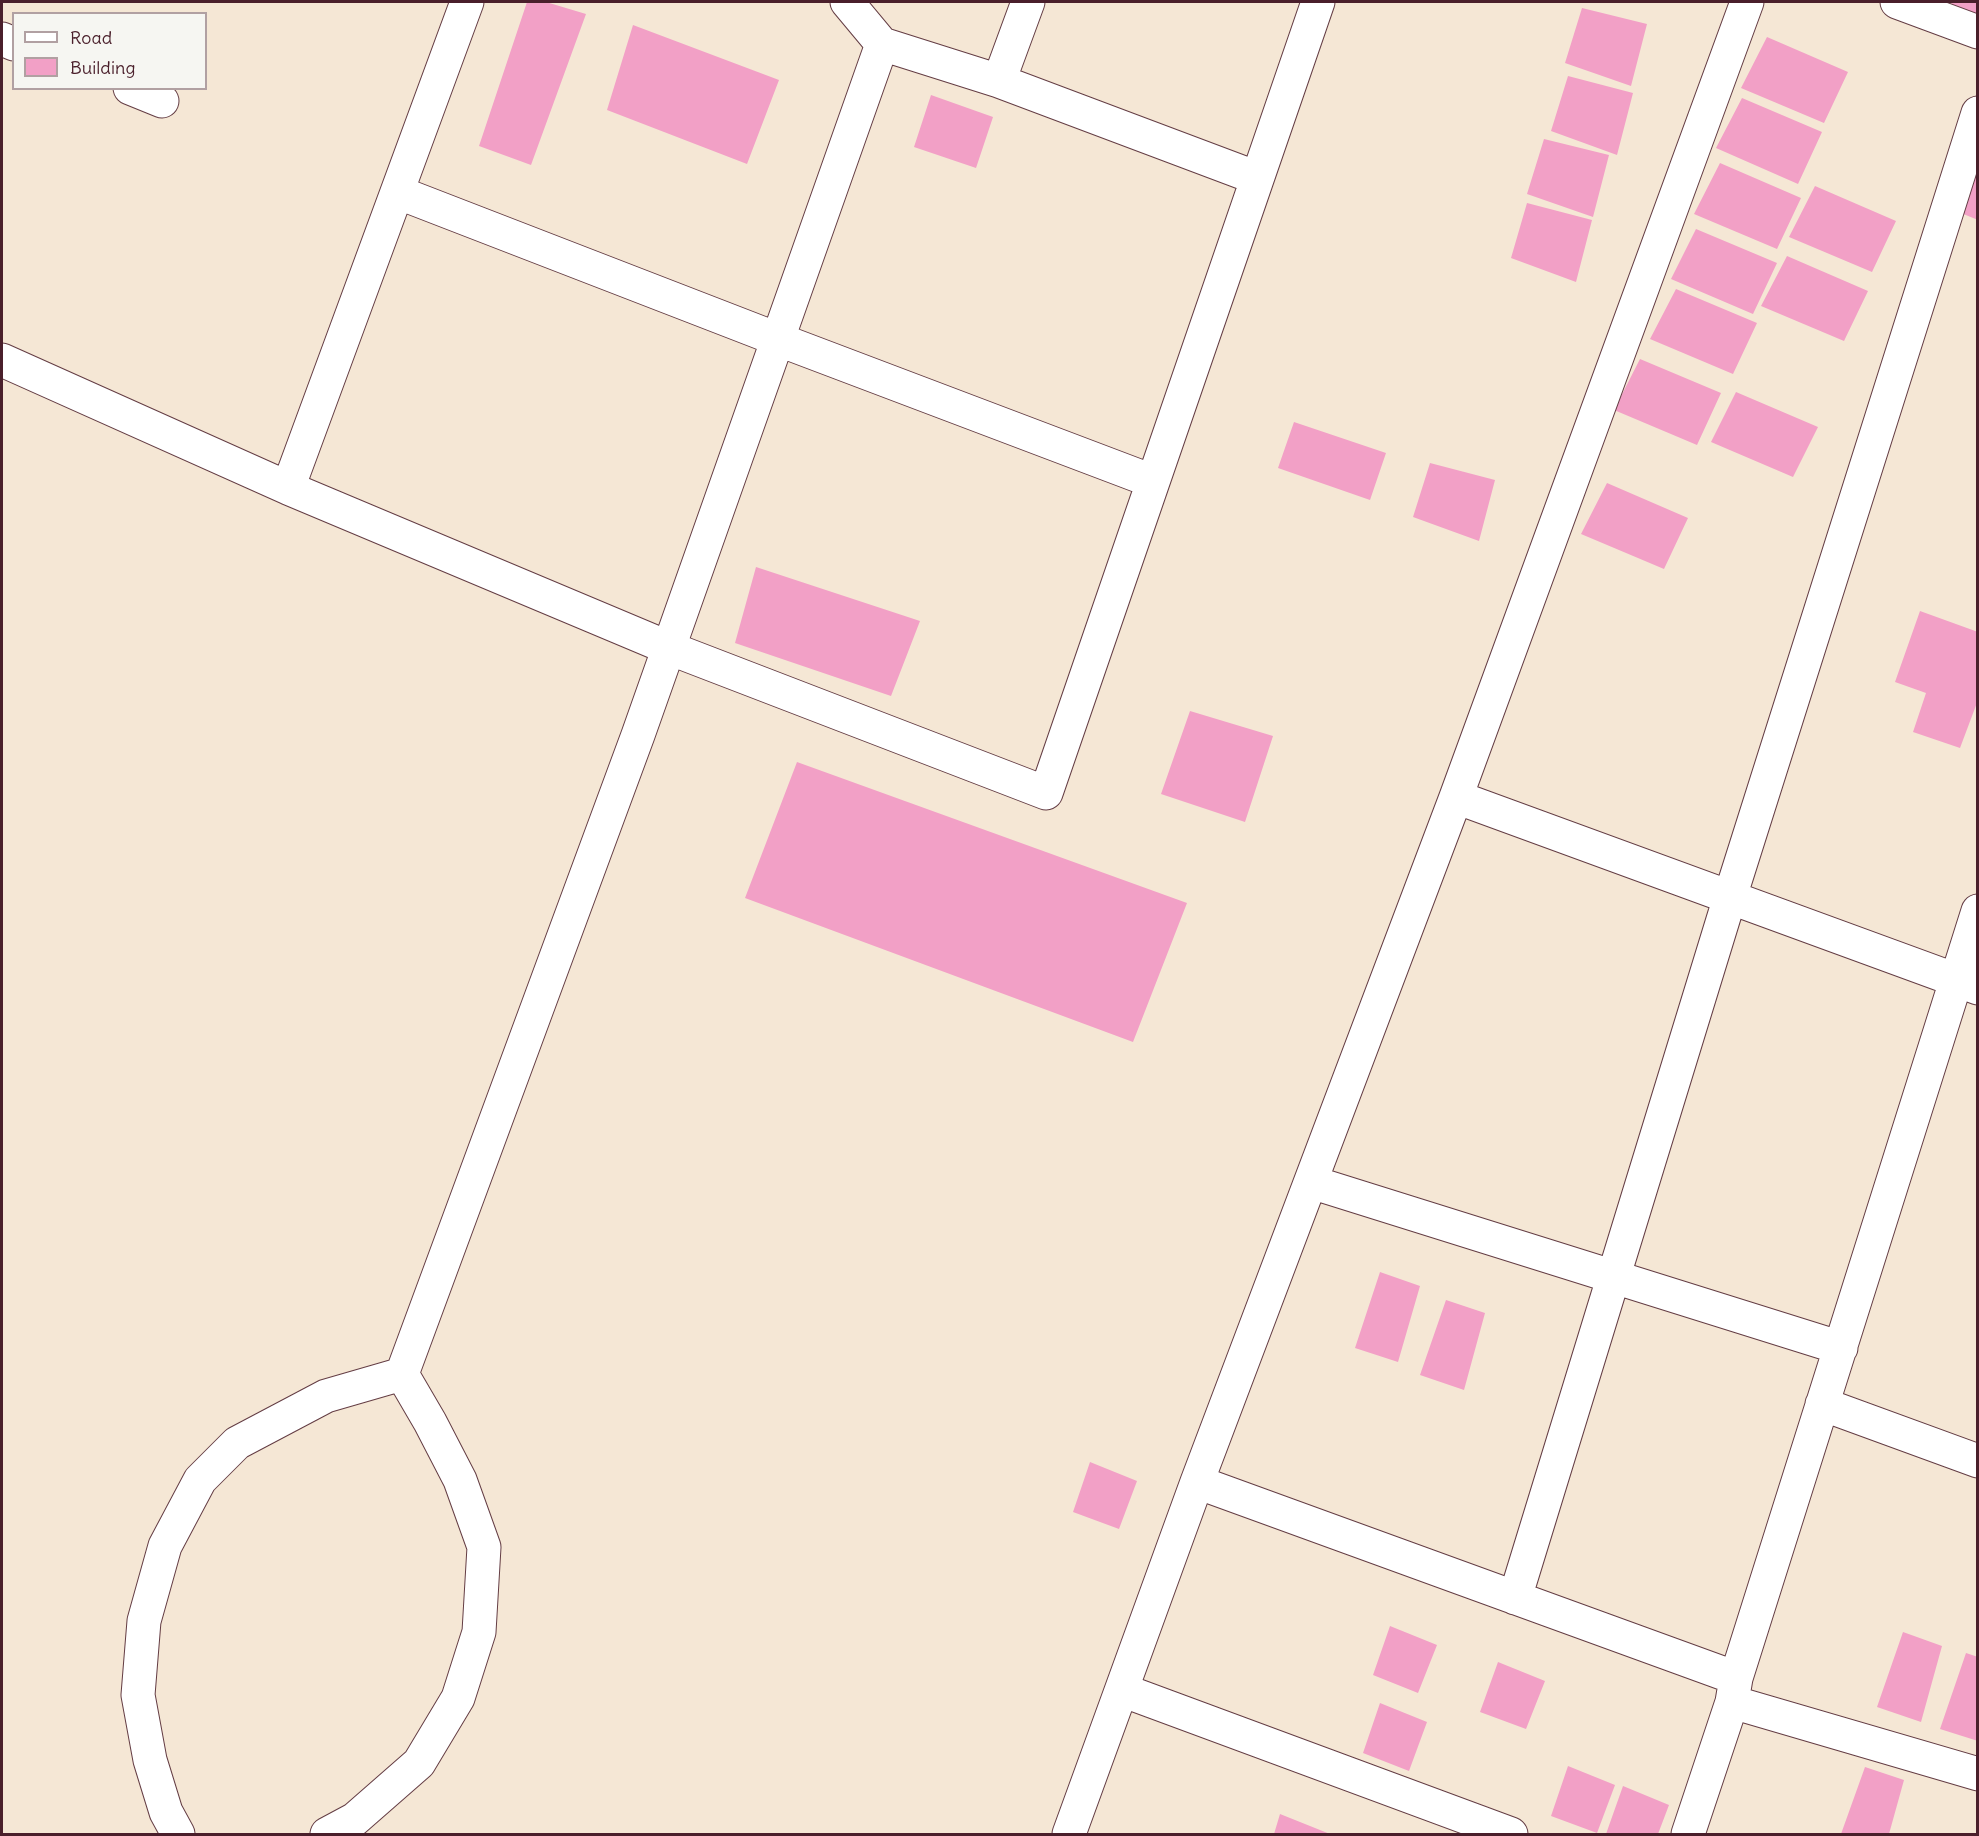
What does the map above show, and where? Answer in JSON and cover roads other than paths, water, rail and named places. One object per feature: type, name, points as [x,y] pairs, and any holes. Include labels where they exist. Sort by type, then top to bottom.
[{"type":"street","points":[[288,488],[467,2]]},
{"type":"street","points":[[847,2],[882,44],[999,81],[1257,178]]},
{"type":"street","points":[[999,81],[1028,2]]},
{"type":"street","points":[[2,360],[288,488],[669,648],[1046,793],[1318,2]]},
{"type":"street","points":[[1069,1834],[1197,1482],[1456,797],[1747,2]]},
{"type":"street","points":[[1897,2],[1977,32]]},
{"type":"street","points":[[402,1374],[669,648],[882,44]]},
{"type":"street","points":[[135,90],[162,101]]},
{"type":"street","points":[[1515,1598],[1730,897],[1977,113]]},
{"type":"street","points":[[397,192],[1152,481]]},
{"type":"street","points":[[1456,797],[1967,984]]},
{"type":"street","points":[[1688,1834],[1822,1404],[1967,984],[1977,911]]},
{"type":"street","points":[[1311,1182],[1841,1348]]},
{"type":"street","points":[[178,1834],[166,1812],[150,1760],[138,1695],[144,1621],[165,1546],[200,1480],[237,1443],[326,1396],[402,1374]]},
{"type":"street","points":[[327,1834],[355,1819],[419,1763],[458,1698],[479,1632],[484,1547],[460,1480],[402,1374]]},
{"type":"street","points":[[1822,1404],[1977,1461]]},
{"type":"street","points":[[1197,1482],[1515,1598],[1734,1690],[1977,1774]]},
{"type":"street","points":[[1122,1690],[1511,1834]]}]
